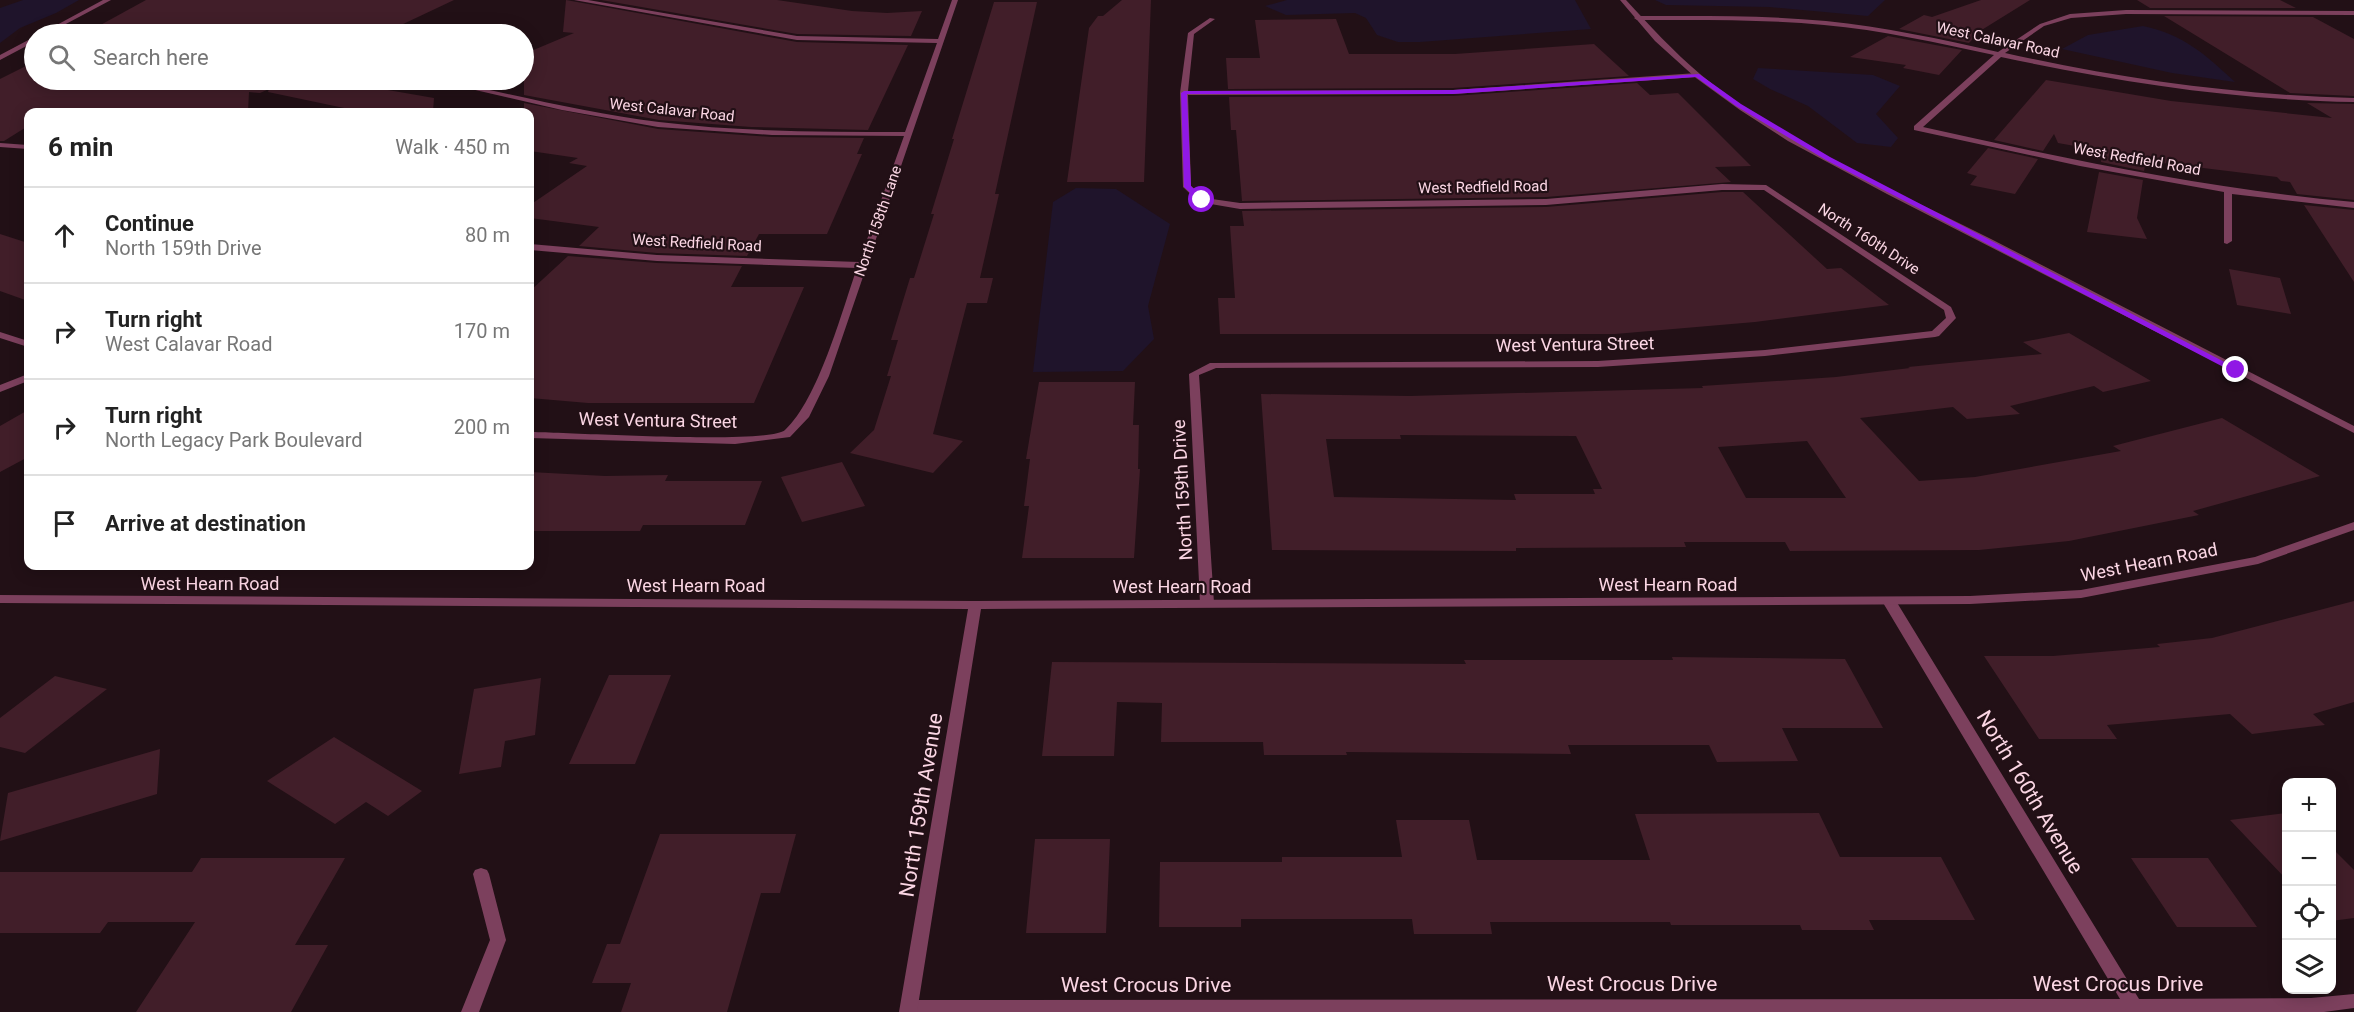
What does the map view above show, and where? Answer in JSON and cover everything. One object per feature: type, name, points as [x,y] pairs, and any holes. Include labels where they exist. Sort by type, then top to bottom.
[{"type":"street","points":[[62,24],[108,0]]},
{"type":"street","points":[[577,0],[797,38],[941,40]]},
{"type":"street","name":"North 158th Lane","points":[[786,435],[803,417],[824,376],[955,0]]},
{"type":"street","points":[[1623,0],[1636,18],[1697,75],[1767,123],[1828,158],[2354,430]]},
{"type":"street","points":[[2000,54],[2042,25],[2070,16],[2126,12],[2354,13]]},
{"type":"street","name":"West Calavar Road","points":[[1636,18],[1797,19],[1885,30],[2105,76],[2200,91],[2288,100],[2354,100]]},
{"type":"street","points":[[1212,19],[1191,33],[1184,93],[1453,92],[1697,75]]},
{"type":"street","points":[[0,58],[24,45]]},
{"type":"street","points":[[18,48],[24,48]]},
{"type":"street","name":"West Redfield Road","points":[[2000,54],[1917,128],[2109,171],[2228,190],[2354,206]]},
{"type":"street","name":"West Calavar Road","points":[[482,90],[597,115],[690,128],[803,134],[908,134]]},
{"type":"street","name":"West Redfield Road","points":[[1184,93],[1187,187],[1202,200],[1240,206],[1546,202],[1722,188],[1766,188]]},
{"type":"street","points":[[0,145],[24,147]]},
{"type":"street","name":"North 160th Drive","points":[[1766,188],[1948,309],[1951,318]]},
{"type":"street","points":[[2227,240],[2228,190]]},
{"type":"street","name":"West Redfield Road","points":[[534,247],[657,258],[863,265]]},
{"type":"street","name":"West Ventura Street","points":[[1194,374],[1214,365],[1598,364],[1765,353],[1935,334],[1951,318]]},
{"type":"street","points":[[0,335],[24,343]]},
{"type":"street","name":"North 159th Drive","points":[[1194,374],[1207,603]]},
{"type":"street","points":[[0,389],[24,379]]},
{"type":"street","name":"West Ventura Street","points":[[534,435],[735,441],[786,435]]},
{"type":"street","name":"West Hearn Road","points":[[0,599],[975,604],[1970,600],[2081,594],[2258,560],[2354,526]]},
{"type":"street","name":"North 160th Avenue","points":[[1889,601],[2134,1006]]},
{"type":"street","name":"North 159th Avenue","points":[[909,1010],[975,604]]},
{"type":"street","points":[[470,1012],[498,940],[481,874]]},
{"type":"street","name":"West Crocus Drive","points":[[909,1010],[2311,1006],[2354,1001]]},
{"type":"shaded area","points":[[23,0],[79,0],[56,13],[30,24],[24,24],[24,26],[0,43],[0,8]]},
{"type":"shaded area","points":[[1287,0],[1575,0],[1591,29],[1398,42],[1377,35],[1366,18],[1355,13],[1286,15],[1265,6]]},
{"type":"shaded area","points":[[1655,0],[1885,0],[1868,16],[1769,7],[1666,5]]},
{"type":"shaded area","points":[[2143,26],[2182,40],[2214,63],[2235,82],[2172,73],[2062,49],[2088,35]]},
{"type":"shaded area","points":[[1758,68],[1873,75],[1900,86],[1876,114],[1898,138],[1891,147],[1857,143],[1808,106],[1753,79]]},
{"type":"shaded area","points":[[1076,188],[1116,189],[1170,224],[1148,306],[1154,339],[1123,371],[1033,372],[1053,202]]},
{"type":"building","points":[[146,0],[454,0],[403,24],[102,24]]},
{"type":"building","points":[[566,0],[797,42],[908,45],[868,130],[751,127],[659,120],[524,95],[524,90],[534,90],[534,50],[574,33],[563,32]]},
{"type":"building","points":[[601,0],[777,0],[852,11],[887,13],[922,11],[911,36],[797,34]]},
{"type":"building","points":[[1122,0],[1151,0],[1144,182],[1067,182],[1089,28],[1098,16],[1103,16]]},
{"type":"building","points":[[1981,0],[2030,0],[1980,31],[1969,43],[1899,29],[1924,15],[1932,17]]},
{"type":"building","points":[[2137,0],[2280,0],[2296,8],[2150,8]]},
{"type":"building","points":[[994,2],[1037,2],[995,194],[999,194],[980,278],[993,278],[987,303],[967,303],[933,434],[963,441],[933,473],[850,453],[874,430],[891,376],[887,376],[898,340],[891,340],[910,278],[914,278],[934,214],[931,214],[954,139],[952,139]]},
{"type":"building","points":[[2164,16],[2313,17],[2354,39],[2354,96],[2290,93]]},
{"type":"building","points":[[1336,19],[1349,54],[1455,54],[1594,44],[1629,76],[1453,88],[1228,89],[1226,58],[1260,58],[1255,20]]},
{"type":"building","points":[[1888,36],[1962,50],[1939,75],[1903,68],[1906,65],[1850,57]]},
{"type":"building","points":[[24,67],[24,90],[267,90],[260,93],[249,92],[248,108],[24,108],[24,128],[4,141],[0,141],[0,79]]},
{"type":"building","points":[[2046,80],[2171,101],[2332,118],[2307,103],[2354,104],[2354,200],[2297,194],[2290,182],[2281,181],[2277,177],[2146,161],[2144,171],[2101,162],[2103,151],[2058,143],[2054,134],[2043,151],[1994,140]]},
{"type":"building","points":[[1637,83],[1650,95],[1678,93],[1751,166],[1715,167],[1731,182],[1546,197],[1242,201],[1236,130],[1231,130],[1229,97],[1453,96]]},
{"type":"building","points":[[269,90],[388,90],[434,98],[433,108],[344,108],[268,92]]},
{"type":"building","points":[[524,103],[658,129],[772,137],[864,138],[857,154],[862,154],[827,234],[759,234],[747,256],[657,253],[579,246],[599,227],[534,219],[534,202],[587,166],[569,163],[578,158],[534,152],[534,108],[524,108]]},
{"type":"building","points":[[1988,148],[2038,159],[2015,194],[1970,185],[1977,176],[1967,173]]},
{"type":"building","points":[[2099,172],[2143,180],[2137,218],[2147,239],[2087,232]]},
{"type":"building","points":[[1743,192],[1827,269],[1841,268],[1889,305],[1755,322],[1615,334],[1220,334],[1218,298],[1235,298],[1230,226],[1244,226],[1242,211],[1546,207]]},
{"type":"building","points":[[2304,205],[2354,210],[2354,282]]},
{"type":"building","points":[[0,234],[24,242],[24,300],[0,291]]},
{"type":"building","points":[[568,256],[657,263],[742,266],[731,287],[804,287],[754,403],[588,403],[534,398],[534,287]]},
{"type":"building","points":[[2229,269],[2280,278],[2291,314],[2237,305]]},
{"type":"building","points":[[2069,333],[2151,381],[2103,392],[2094,386],[2010,406],[2020,414],[1967,419],[1953,407],[1860,418],[1919,481],[1975,477],[2121,451],[2113,446],[2222,418],[2320,476],[2193,511],[2199,515],[2069,541],[1979,550],[1790,551],[1785,542],[1684,542],[1686,547],[1516,548],[1516,551],[1272,550],[1261,394],[1410,396],[1703,388],[1702,386],[1836,377],[1910,368],[1908,367],[2042,354],[2023,342]],"holes":[[[1400,435],[1576,436],[1602,489],[1593,489],[1595,494],[1514,494],[1516,500],[1334,497],[1326,439],[1401,439]],[[1807,441],[1846,498],[1746,498],[1718,447]]]},
{"type":"building","points":[[1039,382],[1135,382],[1133,425],[1139,425],[1138,469],[1140,469],[1134,558],[1022,558],[1029,506],[1024,506],[1030,459],[1026,459]]},
{"type":"building","points":[[24,412],[24,459],[0,472],[0,426]]},
{"type":"building","points":[[842,462],[865,506],[802,522],[781,477]]},
{"type":"building","points":[[534,472],[605,476],[668,475],[665,481],[762,481],[745,525],[643,525],[640,531],[534,531]]},
{"type":"building","points":[[2354,601],[2354,702],[2313,714],[2325,725],[2252,734],[2230,714],[2107,725],[2117,739],[2039,739],[1984,656],[2053,656],[2160,647],[2157,644],[2212,638]]},
{"type":"building","points":[[1672,657],[1845,659],[1883,728],[1782,728],[1798,761],[1717,762],[1709,745],[1568,745],[1571,754],[1346,752],[1347,755],[1264,755],[1263,742],[1161,742],[1162,703],[1117,702],[1114,756],[1042,756],[1052,662],[1466,664],[1464,660],[1673,660]]},
{"type":"building","points":[[609,675],[671,675],[635,764],[569,764]]},
{"type":"building","points":[[55,676],[107,689],[25,753],[0,747],[0,718]]},
{"type":"building","points":[[541,678],[535,735],[505,741],[501,767],[459,774],[474,689]]},
{"type":"building","points":[[334,737],[422,791],[388,816],[366,802],[335,824],[267,781]]},
{"type":"building","points":[[160,749],[157,794],[0,841],[8,793]]},
{"type":"building","points":[[1819,813],[1840,857],[1941,857],[1975,920],[1869,920],[1874,930],[1802,930],[1800,925],[1671,925],[1670,922],[1490,922],[1492,934],[1414,934],[1412,919],[1241,919],[1241,927],[1159,927],[1160,862],[1282,862],[1282,857],[1402,857],[1396,820],[1469,820],[1477,860],[1650,860],[1635,814]]},
{"type":"building","points":[[2282,814],[2282,875],[2230,820]]},
{"type":"building","points":[[660,834],[796,834],[780,893],[761,893],[727,1012],[621,1012],[631,983],[592,983],[607,944],[620,944]]},
{"type":"building","points":[[1035,839],[1110,839],[1106,933],[1026,933]]},
{"type":"building","points":[[2336,852],[2354,870],[2354,918],[2336,920]]},
{"type":"building","points":[[201,858],[345,858],[295,945],[328,945],[291,1012],[136,1012],[195,922],[108,922],[100,933],[0,933],[0,872],[192,872]]},
{"type":"building","points":[[2131,858],[2208,858],[2257,927],[2177,927]]},
{"type":"route","points":[[1202,200],[1187,187],[1184,93],[1453,92],[1697,75],[1777,130],[1828,158],[2236,370]]}]
